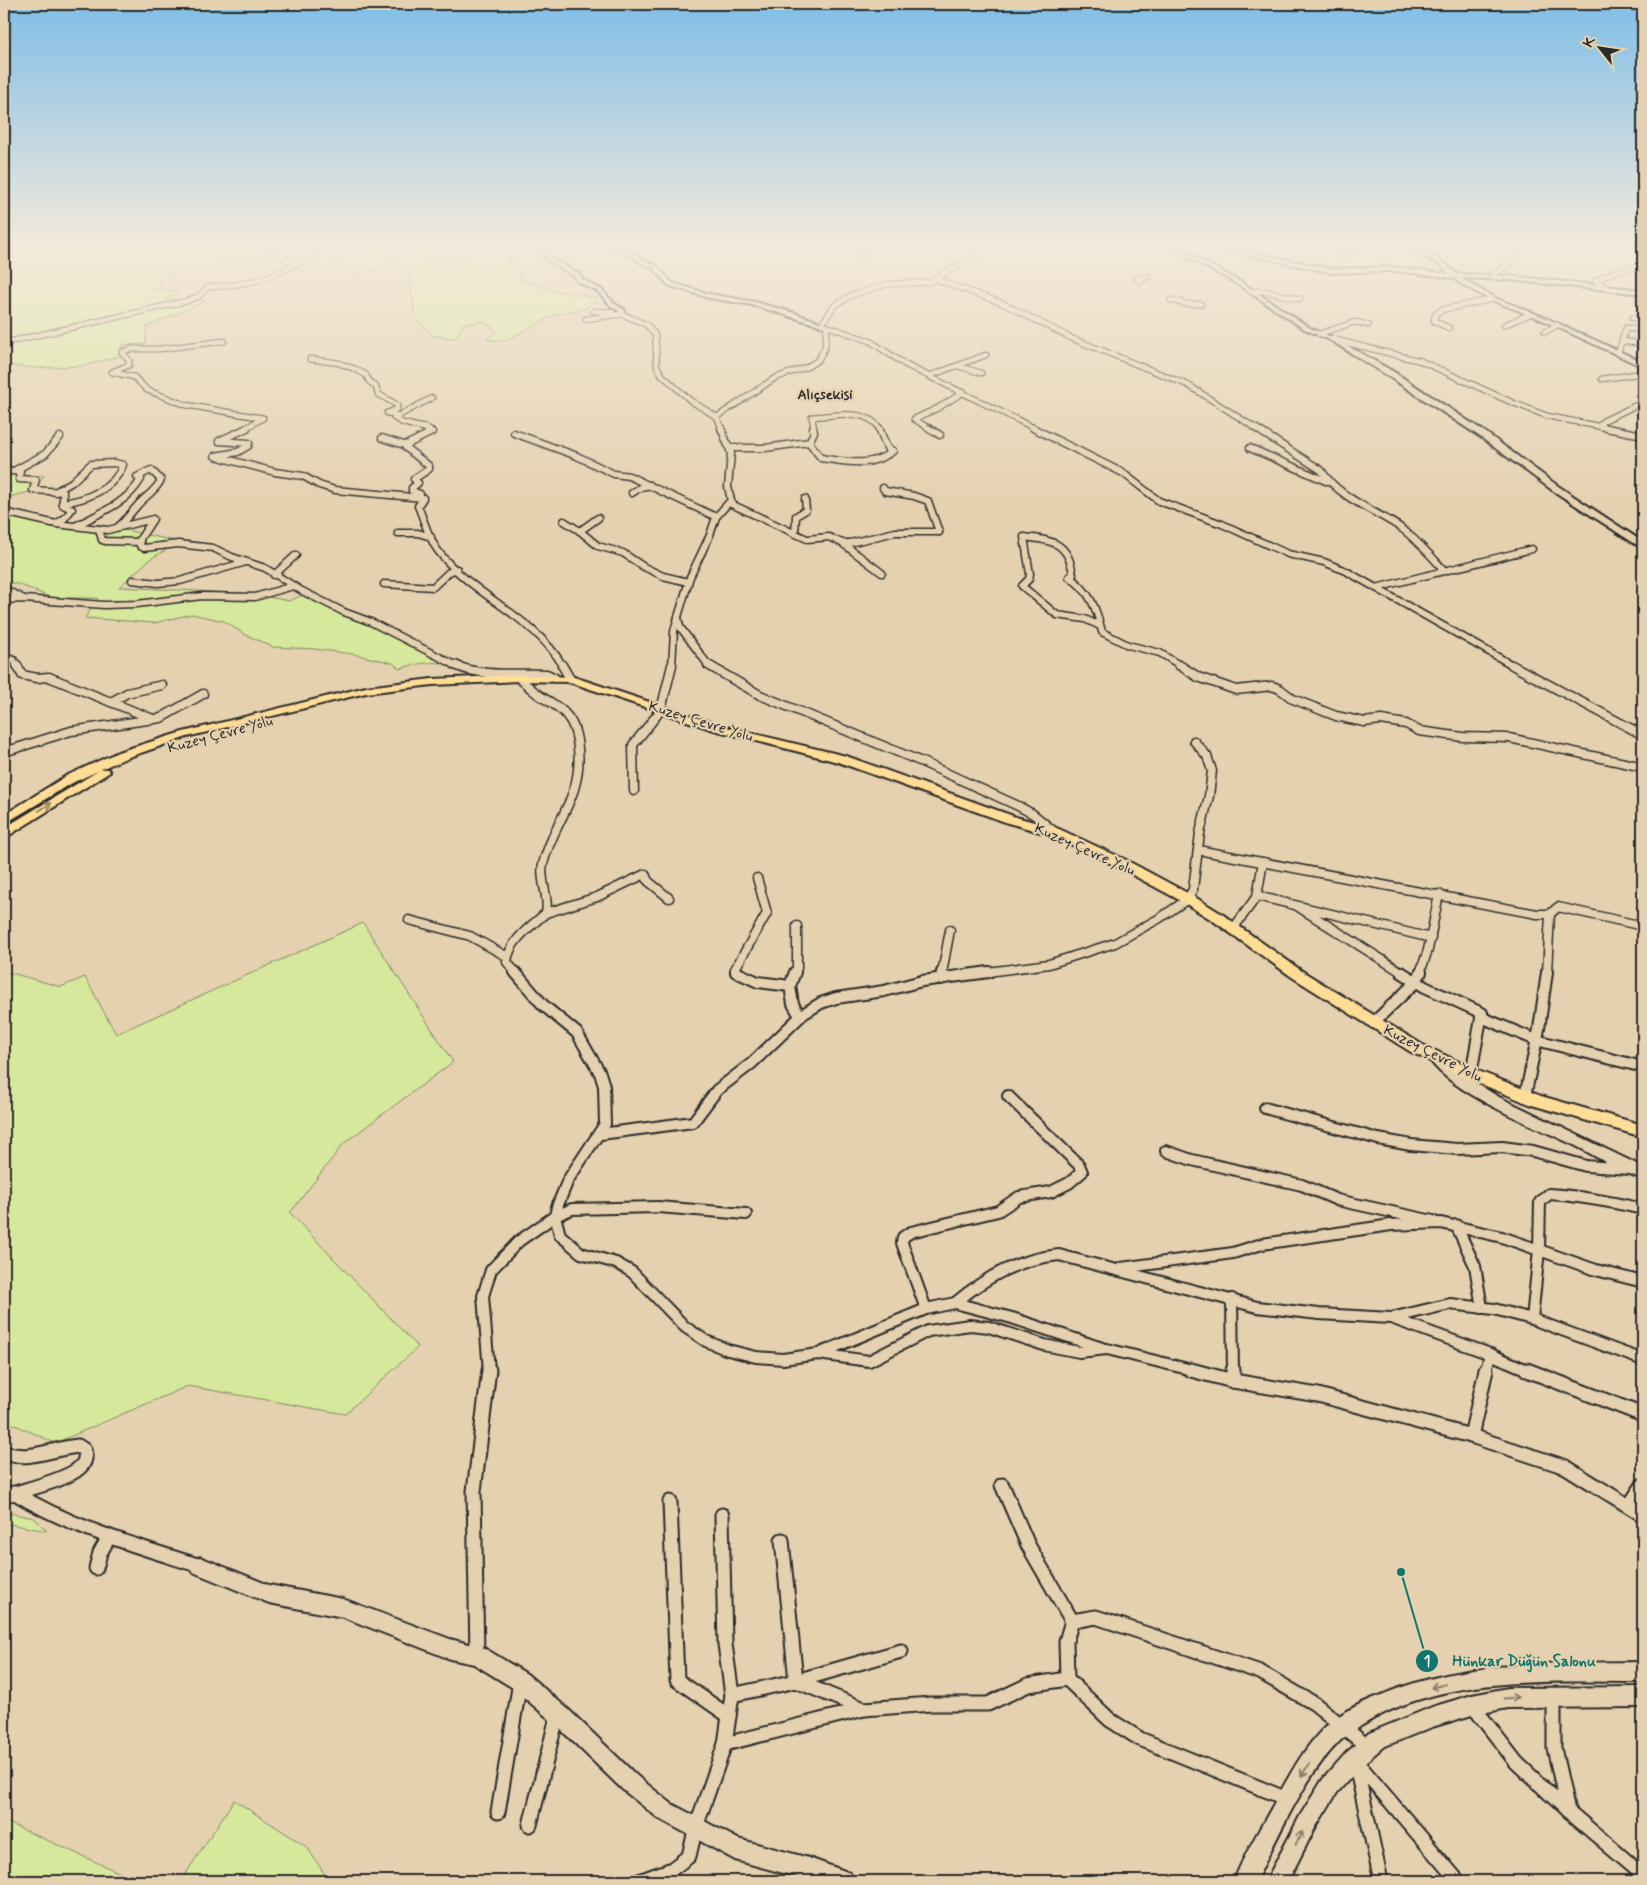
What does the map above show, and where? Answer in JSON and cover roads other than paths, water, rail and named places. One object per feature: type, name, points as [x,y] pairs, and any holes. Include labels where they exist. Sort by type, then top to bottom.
[{"type":"main road","name":"Kuzey Çevre Yolu","points":[[4,820],[96,766],[156,743],[334,697],[395,686],[453,681],[519,678],[570,679],[661,710],[756,738],[842,759],[1012,820],[1055,832],[1121,863],[1188,899],[1297,974],[1373,1023],[1435,1058],[1525,1097],[1643,1131]]},
{"type":"main road","name":"Kuzey Çevre Yolu","points":[[4,833],[80,785],[113,767],[143,755],[314,708],[393,690],[453,681]]},
{"type":"street","points":[[4,343],[48,333]]},
{"type":"street","points":[[634,791],[633,745],[661,710],[673,662],[674,631],[688,582],[710,535],[716,517],[731,500],[728,487],[731,453],[717,417],[691,401],[662,375],[657,366],[653,333]]},
{"type":"street","points":[[717,417],[775,378],[807,367],[818,360],[825,347],[824,333]]},
{"type":"street","points":[[847,333],[870,341],[906,365],[964,392],[999,412],[1024,422],[1123,473],[1159,501],[1222,524],[1250,539],[1288,554],[1324,562],[1346,571],[1556,690],[1643,735]]},
{"type":"street","points":[[1061,333],[1188,385],[1321,470],[1326,481]]},
{"type":"street","points":[[1574,333],[1643,365]]},
{"type":"street","points":[[1618,353],[1624,333]]},
{"type":"street","points":[[1319,334],[1332,339],[1421,361],[1541,414],[1643,435]]},
{"type":"street","points":[[1060,340],[1071,338]]},
{"type":"street","points":[[1332,339],[1417,390],[1556,488],[1643,546]]},
{"type":"street","points":[[224,341],[159,349],[127,350],[122,352],[130,363],[112,372],[134,376],[145,390],[184,404],[263,418],[259,422],[219,441],[248,443],[250,444],[248,446],[238,452],[215,456],[275,472],[304,476],[319,485],[335,490],[423,498]]},
{"type":"street","points":[[1622,341],[1643,344]]},
{"type":"street","points":[[929,376],[986,355]]},
{"type":"street","points":[[310,359],[339,363],[365,374],[376,387],[376,392],[380,397],[397,405],[397,409],[387,412],[396,415],[416,408],[432,398]]},
{"type":"street","points":[[958,366],[981,373]]},
{"type":"street","points":[[1602,379],[1643,373]]},
{"type":"street","points":[[940,435],[914,418],[938,408],[964,392]]},
{"type":"street","points":[[1599,426],[1603,421],[1643,402]]},
{"type":"street","points":[[382,438],[404,445],[432,432],[425,428],[397,421],[394,418],[396,415]]},
{"type":"street","points":[[861,415],[871,418],[876,422],[887,448],[893,451],[887,456],[870,463],[858,464],[821,458],[809,442],[814,432],[812,417],[861,415]]},
{"type":"street","points":[[514,433],[532,442],[571,453],[615,473],[629,476],[716,517]]},
{"type":"street","points":[[14,471],[44,454],[60,437]]},
{"type":"street","points":[[730,448],[765,448],[809,442]]},
{"type":"street","points":[[409,444],[406,448],[420,457],[429,467],[415,478],[418,484],[412,490],[426,496],[418,506],[438,551],[481,593],[536,631],[558,658],[570,679]]},
{"type":"street","points":[[1250,448],[1326,481],[1401,529],[1429,552],[1444,571]]},
{"type":"street","points":[[55,492],[72,482],[91,464],[115,463],[123,465],[119,474],[100,490],[77,502],[62,503]]},
{"type":"street","points":[[4,470],[21,472],[18,479],[36,480],[33,490],[64,492],[62,503]]},
{"type":"street","points":[[75,526],[128,496],[141,479],[137,477],[151,470],[161,480],[156,490],[137,506],[130,517],[116,529]]},
{"type":"street","points":[[632,493],[641,487],[650,485]]},
{"type":"street","points":[[842,543],[864,540],[895,532],[939,532],[929,511],[928,501],[924,498],[885,491],[884,488]]},
{"type":"street","points":[[795,534],[796,516],[806,510],[806,500]]},
{"type":"street","points":[[56,524],[65,518],[72,509],[62,505],[62,503]]},
{"type":"street","points":[[729,503],[807,539],[829,537],[842,543],[882,573]]},
{"type":"street","points":[[4,512],[56,524],[99,529],[116,529],[152,519],[140,542],[140,546],[144,548],[178,544],[205,546],[265,568],[293,586],[344,612],[371,622],[463,669],[484,672],[547,674],[555,678]]},
{"type":"street","points":[[580,531],[598,518]]},
{"type":"street","points":[[564,522],[580,531],[598,546],[623,553],[644,567],[663,576],[688,582]]},
{"type":"street","points":[[99,529],[102,540],[105,541],[140,542]]},
{"type":"street","points":[[398,533],[418,533],[431,538]]},
{"type":"street","points":[[1100,626],[1085,618],[1057,615],[1022,586],[1029,579],[1030,574],[1024,538],[1043,539],[1059,544],[1067,552],[1073,570],[1073,575],[1069,578],[1079,582],[1083,587],[1097,611],[1102,632],[1128,645],[1160,653],[1198,677],[1214,684],[1236,690],[1262,685],[1272,686],[1280,689],[1293,699],[1336,716],[1364,722],[1381,720],[1406,724],[1419,731],[1463,737],[1509,738],[1643,767]]},
{"type":"street","points":[[1376,588],[1532,549]]},
{"type":"street","points":[[274,575],[296,555]]},
{"type":"street","points":[[132,580],[144,579],[156,583],[179,581],[246,562]]},
{"type":"street","points":[[384,584],[433,587],[449,572],[457,569]]},
{"type":"street","points":[[4,600],[24,599],[104,605],[137,604],[202,596],[255,597],[293,586]]},
{"type":"street","points":[[4,588],[24,599]]},
{"type":"street","points":[[678,617],[680,626],[698,653],[710,666],[730,679],[760,695],[922,762],[1016,805],[1033,814],[1055,832]]},
{"type":"street","points":[[4,656],[14,660],[22,675],[37,678],[49,677],[153,720]]},
{"type":"street","points":[[519,678],[564,712],[572,721],[576,730],[581,760],[576,790],[571,803],[550,840],[542,866],[542,878],[548,903],[546,913]]},
{"type":"street","points":[[110,702],[127,693],[162,686]]},
{"type":"street","points":[[4,752],[71,732],[153,720],[178,710],[202,694]]},
{"type":"street","points":[[600,1134],[693,1122],[717,1090],[752,1064],[800,1016],[809,1009],[836,998],[866,995],[922,980],[1049,964],[1115,943],[1160,918],[1188,899],[1193,889],[1200,833],[1209,796],[1212,771],[1207,756],[1194,741]]},
{"type":"street","points":[[1198,850],[1537,914],[1550,914],[1558,907],[1643,926]]},
{"type":"street","points":[[1233,929],[1257,896],[1263,862]]},
{"type":"street","points":[[669,898],[648,881],[645,874],[609,894],[546,913],[525,932],[506,956],[507,962],[529,990],[543,1005],[577,1033],[600,1073],[604,1086],[605,1124],[568,1180],[555,1216],[560,1235],[581,1252],[616,1263],[632,1272],[685,1327],[706,1341],[728,1350],[756,1357],[775,1359],[818,1354],[869,1361],[928,1331],[970,1325],[989,1327],[1044,1345],[1079,1352],[1107,1350]]},
{"type":"street","points":[[757,878],[767,913],[735,969],[738,974],[758,982],[790,986]]},
{"type":"street","points":[[1373,1023],[1416,982],[1423,968],[1431,938],[1438,894]]},
{"type":"street","points":[[1257,896],[1431,938]]},
{"type":"street","points":[[1297,906],[1416,982],[1482,1013],[1471,1074]]},
{"type":"street","points":[[1525,1097],[1544,1000],[1550,952],[1550,914]]},
{"type":"street","points":[[409,920],[470,936],[506,956]]},
{"type":"street","points":[[797,926],[797,968],[790,986],[793,1004],[800,1016]]},
{"type":"street","points":[[941,979],[950,930]]},
{"type":"street","points":[[1481,1017],[1536,1040],[1643,1067]]},
{"type":"street","points":[[1435,1058],[1449,1072],[1474,1089],[1512,1110],[1640,1171]]},
{"type":"street","points":[[926,1309],[902,1243],[903,1237],[911,1232],[998,1211],[1019,1197],[1051,1192],[1069,1183],[1082,1172],[1079,1165],[1008,1096]]},
{"type":"street","points":[[1265,1108],[1378,1139],[1411,1145],[1457,1148],[1502,1147],[1533,1151],[1586,1166],[1640,1171]]},
{"type":"street","points":[[1166,1151],[1192,1160],[1302,1185],[1338,1200],[1417,1216],[1502,1237],[1596,1270],[1643,1282]]},
{"type":"street","points":[[1532,1319],[1539,1250],[1540,1202],[1549,1194],[1590,1197],[1643,1209]]},
{"type":"street","points":[[476,1656],[474,1491],[489,1371],[483,1296],[491,1270],[520,1241],[555,1216],[572,1209],[658,1206],[746,1214]]},
{"type":"street","points":[[1116,1268],[1233,1253],[1262,1244],[1391,1225],[1441,1223]]},
{"type":"street","points":[[1456,1225],[1474,1266],[1482,1308]]},
{"type":"street","points":[[818,1354],[926,1309],[956,1303],[995,1274],[1021,1261],[1041,1256],[1058,1256],[1116,1268],[1257,1307],[1319,1314],[1391,1318],[1450,1304],[1482,1308],[1532,1319],[1643,1360]]},
{"type":"street","points":[[1232,1299],[1233,1381]]},
{"type":"street","points":[[956,1303],[1012,1318],[1107,1350],[1152,1359],[1233,1381],[1318,1396],[1471,1436],[1566,1467],[1643,1515]]},
{"type":"street","points":[[1391,1318],[1490,1354],[1643,1416]]},
{"type":"street","points":[[1471,1436],[1490,1354]]},
{"type":"street","points":[[4,1454],[18,1458],[33,1457],[69,1446],[78,1446],[84,1450],[86,1457],[82,1466],[73,1473],[9,1494]]},
{"type":"street","points":[[1002,1485],[1028,1545],[1072,1621],[1066,1641],[1066,1679],[1110,1720],[1140,1739],[1287,1799]]},
{"type":"street","points":[[1629,1506],[1643,1485]]},
{"type":"street","points":[[9,1494],[109,1537],[200,1566],[269,1594],[343,1608],[450,1649],[476,1656],[520,1681],[558,1714],[630,1783],[665,1811],[736,1849],[809,1869],[842,1881]]},
{"type":"street","points":[[670,1502],[676,1680],[729,1716]]},
{"type":"street","points":[[639,1881],[672,1869],[689,1856],[696,1828],[725,1744],[732,1695],[725,1644],[722,1515]]},
{"type":"street","points":[[96,1568],[100,1553],[109,1537]]},
{"type":"street","points":[[782,1540],[796,1681]]},
{"type":"street","points":[[1072,1621],[1096,1618],[1260,1672],[1315,1704],[1344,1726],[1361,1753],[1458,1881]]},
{"type":"street","points":[[732,1695],[796,1681],[901,1651]]},
{"type":"street","points":[[1245,1881],[1287,1799],[1313,1758],[1336,1731],[1376,1706],[1415,1692],[1467,1679],[1534,1673],[1643,1672]]},
{"type":"street","points":[[725,1744],[864,1710],[931,1704],[988,1704],[1028,1685],[1066,1679]]},
{"type":"street","points":[[498,1812],[520,1681]]},
{"type":"street","points":[[796,1681],[864,1710]]},
{"type":"street","points":[[1554,1697],[1554,1748],[1568,1811]]},
{"type":"street","points":[[1277,1881],[1308,1821],[1330,1786],[1376,1740],[1432,1717],[1472,1705],[1508,1698],[1643,1697]]},
{"type":"street","points":[[1472,1705],[1516,1762],[1568,1811],[1643,1875]]},
{"type":"street","points":[[530,1824],[558,1714]]},
{"type":"street","points":[[1361,1753],[1380,1881]]},
{"type":"place","name":"Hünkar Düğün Salonu","points":[[1401,1572]]},
{"type":"district","name":"Alıçsekisi","points":[[825,394]]}]
